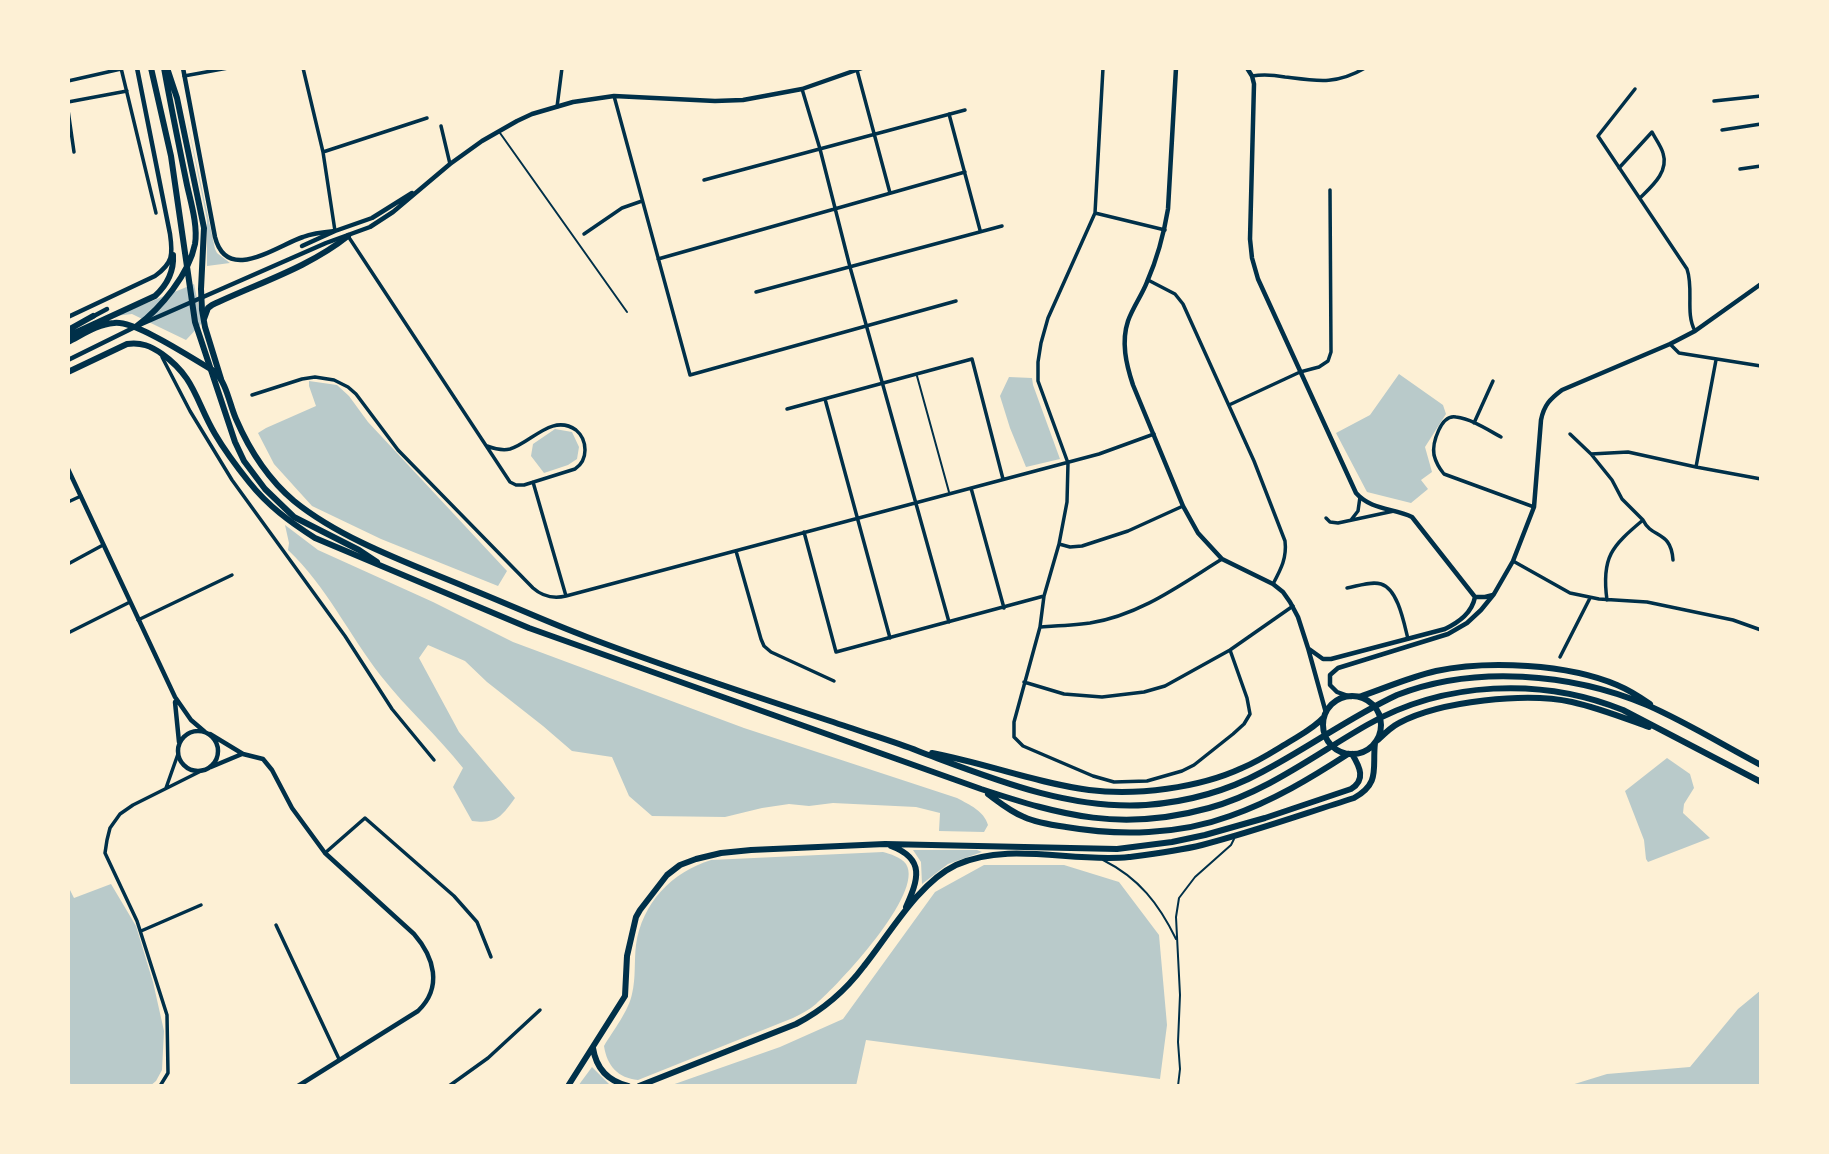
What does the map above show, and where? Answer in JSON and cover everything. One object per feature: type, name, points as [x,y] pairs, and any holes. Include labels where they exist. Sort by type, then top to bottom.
[{"type":"main road","points":[[151,68],[171,156],[195,322],[240,451],[270,495],[294,517],[359,550],[384,568]]},
{"type":"main road","points":[[137,327],[152,315],[178,280],[196,241],[165,68]]},
{"type":"main road","points":[[165,68],[177,98],[204,228],[201,282],[204,321],[221,379],[243,433],[264,468],[291,499],[320,519],[385,553],[584,636],[915,750],[991,779],[1056,797],[1095,803],[1137,805],[1190,799],[1261,774],[1396,695],[1423,685],[1446,681],[1502,677],[1550,679],[1599,689],[1673,718],[1761,765]]},
{"type":"main road","points":[[204,321],[208,308],[212,305],[284,274],[332,248],[348,236]]},
{"type":"main road","points":[[71,329],[155,296],[166,284],[174,264],[173,255]]},
{"type":"main road","points":[[68,337],[71,329],[93,316]]},
{"type":"main road","points":[[68,342],[103,325],[123,323],[150,334],[214,371],[221,379]]},
{"type":"main road","points":[[68,372],[127,344],[144,344],[178,366],[190,381],[221,444],[265,501],[283,517],[315,538],[541,632],[981,789],[1071,815],[1111,821],[1150,819],[1224,804],[1268,785],[1368,724],[1398,709],[1430,698],[1503,688],[1582,696],[1623,710],[1761,782]]},
{"type":"main road","points":[[1359,697],[1439,670],[1509,665],[1599,679],[1633,693],[1673,718]]},
{"type":"main road","points":[[639,1086],[796,1024],[814,1014],[851,982],[903,912],[932,883],[956,865],[981,856],[1011,854],[1098,858],[1170,851],[1236,835],[1354,798],[1370,785],[1374,775],[1376,741],[1381,731],[1381,722],[1371,703],[1359,697],[1342,698],[1334,703],[1316,726],[1240,769],[1202,781],[1136,792],[1107,792],[1070,787],[967,759],[915,750]]},
{"type":"main road","points":[[981,789],[1024,817],[1044,823],[1118,833],[1154,831],[1202,824],[1251,808],[1294,788],[1350,754],[1365,751],[1398,723],[1458,704],[1522,699],[1570,701],[1674,736]]},
{"type":"main road","points":[[568,1086],[625,996],[626,967],[636,917],[655,889],[680,865],[721,853],[885,844],[1117,849],[1172,842],[1232,828],[1357,786],[1360,778],[1359,766],[1350,754],[1340,752],[1329,743],[1324,731],[1325,715]]},
{"type":"main road","points":[[885,844],[907,854],[916,868],[915,887],[903,912]]},
{"type":"main road","points":[[593,1048],[603,1072],[612,1080],[628,1086]]},
{"type":"street","points":[[68,317],[155,276],[166,267],[173,255],[137,68]]},
{"type":"street","points":[[183,68],[215,237],[224,256],[234,260],[250,259],[305,236],[335,231]]},
{"type":"street","points":[[184,76],[228,68]]},
{"type":"street","points":[[303,68],[323,152],[335,231]]},
{"type":"street","points":[[557,107],[562,68]]},
{"type":"street","points":[[837,68],[840,76]]},
{"type":"street","points":[[1103,68],[1095,213],[1048,318],[1038,362],[1038,381],[1068,463],[1067,502],[1059,544],[1044,596],[1040,627],[1014,722],[1014,737],[1023,746],[1114,782],[1147,781],[1168,776],[1190,767],[1244,724],[1250,714],[1230,649]]},
{"type":"street","points":[[1176,68],[1165,230],[1148,280],[1127,324],[1125,355],[1133,384],[1183,506],[1198,533],[1222,559],[1273,584],[1293,606],[1308,648],[1325,715]]},
{"type":"street","points":[[1247,68],[1254,84],[1251,248],[1258,279],[1352,486],[1360,497],[1381,509],[1412,517],[1475,600],[1471,620]]},
{"type":"street","points":[[1252,76],[1268,74],[1309,80],[1335,80],[1349,77],[1365,68]]},
{"type":"street","points":[[68,81],[121,69],[156,213]]},
{"type":"street","points":[[68,360],[326,243],[370,227],[393,212],[450,164],[498,131],[517,121],[557,107],[594,98],[614,96],[743,100],[802,89],[860,69],[890,193]]},
{"type":"street","points":[[802,89],[948,622]]},
{"type":"street","points":[[1635,89],[1598,136],[1687,269],[1690,278],[1691,322],[1695,331]]},
{"type":"street","points":[[68,102],[127,91]]},
{"type":"street","points":[[614,96],[690,375],[956,301]]},
{"type":"street","points":[[1714,101],[1761,96]]},
{"type":"street","points":[[68,110],[74,152]]},
{"type":"street","points":[[704,180],[965,110]]},
{"type":"street","points":[[949,114],[981,231]]},
{"type":"street","points":[[323,152],[427,118]]},
{"type":"street","points":[[1723,130],[1761,124]]},
{"type":"street","points":[[441,126],[450,164]]},
{"type":"street","points":[[1619,168],[1652,132],[1663,153],[1665,168],[1640,198]]},
{"type":"street","points":[[1740,169],[1761,166]]},
{"type":"street","points":[[658,259],[965,172]]},
{"type":"street","points":[[302,246],[372,218],[422,188]]},
{"type":"street","points":[[1229,405],[1328,361],[1331,352],[1330,190]]},
{"type":"street","points":[[584,234],[622,208],[642,201]]},
{"type":"street","points":[[1095,213],[1165,230]]},
{"type":"street","points":[[756,292],[1002,226]]},
{"type":"street","points":[[348,236],[510,482],[522,485],[575,469],[580,465],[585,448],[578,431],[566,426],[543,430],[511,449],[501,450],[487,446]]},
{"type":"street","points":[[1148,280],[1175,294],[1183,304],[1254,461],[1285,541],[1283,565],[1273,584]]},
{"type":"street","points":[[1351,696],[1337,692],[1330,685],[1330,675],[1338,668],[1448,634],[1471,620],[1494,594],[1513,561],[1534,507],[1541,420],[1550,399],[1562,390],[1695,331],[1761,284]]},
{"type":"street","points":[[93,316],[107,310]]},
{"type":"street","points":[[1670,344],[1679,353],[1761,366]]},
{"type":"street","points":[[159,352],[190,411],[232,480],[345,636],[392,709],[434,761]]},
{"type":"street","points":[[786,409],[972,359],[1003,479]]},
{"type":"street","points":[[1696,467],[1716,360]]},
{"type":"street","points":[[252,395],[315,377],[344,384],[356,394],[398,450],[533,588],[547,597],[554,598],[1068,463],[1110,451],[1154,433]]},
{"type":"street","points":[[1474,423],[1493,381]]},
{"type":"street","points":[[825,399],[890,638]]},
{"type":"street","points":[[1501,437],[1454,416],[1445,420],[1434,443],[1433,452],[1437,465],[1444,474],[1534,507]]},
{"type":"street","points":[[1570,434],[1591,454],[1612,480],[1622,499],[1647,527],[1669,542],[1673,560]]},
{"type":"street","points":[[1591,454],[1628,452],[1761,479]]},
{"type":"street","points":[[69,473],[175,697],[191,720],[216,741],[218,751],[215,761],[205,769],[197,771],[187,767],[178,754]]},
{"type":"street","points":[[533,482],[566,596]]},
{"type":"street","points":[[970,487],[1004,608]]},
{"type":"street","points":[[68,502],[81,496]]},
{"type":"street","points":[[1348,521],[1358,511],[1360,497]]},
{"type":"street","points":[[1059,544],[1082,546],[1128,531],[1183,506]]},
{"type":"street","points":[[1326,518],[1333,523],[1394,511]]},
{"type":"street","points":[[1607,600],[1606,563],[1626,534],[1643,520]]},
{"type":"street","points":[[804,532],[836,652],[1044,596]]},
{"type":"street","points":[[68,564],[104,545]]},
{"type":"street","points":[[736,551],[764,646],[771,652],[834,681]]},
{"type":"street","points":[[1040,627],[1091,623],[1136,610],[1222,559]]},
{"type":"street","points":[[1513,561],[1570,593],[1607,600],[1647,602],[1733,620],[1761,630]]},
{"type":"street","points":[[138,620],[232,575]]},
{"type":"street","points":[[1348,588],[1362,584],[1385,585],[1397,599],[1408,639]]},
{"type":"street","points":[[1308,648],[1323,659],[1331,659],[1445,629],[1470,611],[1475,600],[1494,594]]},
{"type":"street","points":[[1560,657],[1590,598]]},
{"type":"street","points":[[68,633],[130,602]]},
{"type":"street","points":[[1024,682],[1081,697],[1125,696],[1165,687],[1230,649],[1293,606]]},
{"type":"street","points":[[165,790],[178,754],[175,697]]},
{"type":"street","points":[[179,743],[190,732],[207,733],[243,754],[263,759],[272,770],[292,808],[325,853],[414,934],[430,956],[433,985],[423,1006],[298,1086]]},
{"type":"street","points":[[160,1086],[168,1073],[167,1015],[141,931],[105,853],[110,828],[120,814],[133,806],[205,769],[243,754]]},
{"type":"street","points":[[325,853],[365,818],[454,896],[477,922],[491,957]]},
{"type":"street","points":[[141,931],[201,905]]},
{"type":"street","points":[[276,925],[339,1059]]},
{"type":"street","points":[[449,1086],[488,1058],[540,1010]]},
{"type":"lane","points":[[498,131],[628,312]]},
{"type":"lane","points":[[917,374],[949,493]]},
{"type":"lane","points":[[1178,1086],[1180,995],[1176,917],[1179,898],[1195,877],[1231,845],[1236,835]]},
{"type":"lane","points":[[1098,858],[1112,864],[1153,898],[1177,940]]},
{"type":"shaded area","points":[[186,115],[215,249],[230,263],[207,266],[207,220]]},
{"type":"shaded area","points":[[194,284],[202,323],[186,340],[132,314],[115,316]]},
{"type":"shaded area","points":[[1399,374],[1443,405],[1446,414],[1425,447],[1432,472],[1421,480],[1428,489],[1411,503],[1367,492],[1336,433],[1370,415]]},
{"type":"shaded area","points":[[1009,377],[1032,378],[1060,459],[1026,467],[1000,396]]},
{"type":"shaded area","points":[[309,381],[337,385],[349,396],[368,422],[507,571],[498,586],[381,539],[312,506],[274,464],[258,433],[316,406]]},
{"type":"shaded area","points":[[555,429],[572,432],[579,447],[577,459],[544,473],[531,456],[533,444]]},
{"type":"shaded area","points":[[285,525],[318,550],[513,642],[744,728],[957,798],[980,812],[988,825],[984,832],[939,831],[940,813],[916,807],[833,803],[809,806],[789,804],[725,817],[652,816],[629,796],[612,757],[572,751],[465,661],[428,645],[419,658],[459,732],[515,798],[498,818],[472,821],[453,787],[463,768],[381,676],[326,595],[288,550]]},
{"type":"shaded area","points":[[1667,758],[1690,774],[1694,788],[1684,804],[1683,813],[1710,838],[1648,862],[1644,840],[1625,791]]},
{"type":"shaded area","points":[[913,850],[982,852],[948,864],[922,884],[921,862]]},
{"type":"shaded area","points":[[883,852],[906,864],[908,878],[903,896],[859,959],[813,1006],[793,1018],[638,1080],[619,1074],[611,1065],[604,1046],[630,1000],[639,930],[652,903],[672,881],[697,865],[711,860]]},
{"type":"shaded area","points":[[984,865],[1064,865],[1119,882],[1159,935],[1167,1025],[1160,1079],[866,1040],[856,1086],[669,1086],[780,1047],[843,1019],[935,892]]},
{"type":"shaded area","points":[[111,884],[136,926],[153,982],[164,1031],[162,1070],[150,1086],[71,1086],[68,1077],[68,886],[74,898]]},
{"type":"shaded area","points":[[1761,990],[1761,1086],[1568,1086],[1607,1074],[1690,1067],[1738,1009]]},
{"type":"shaded area","points":[[592,1067],[611,1086],[578,1086]]}]
